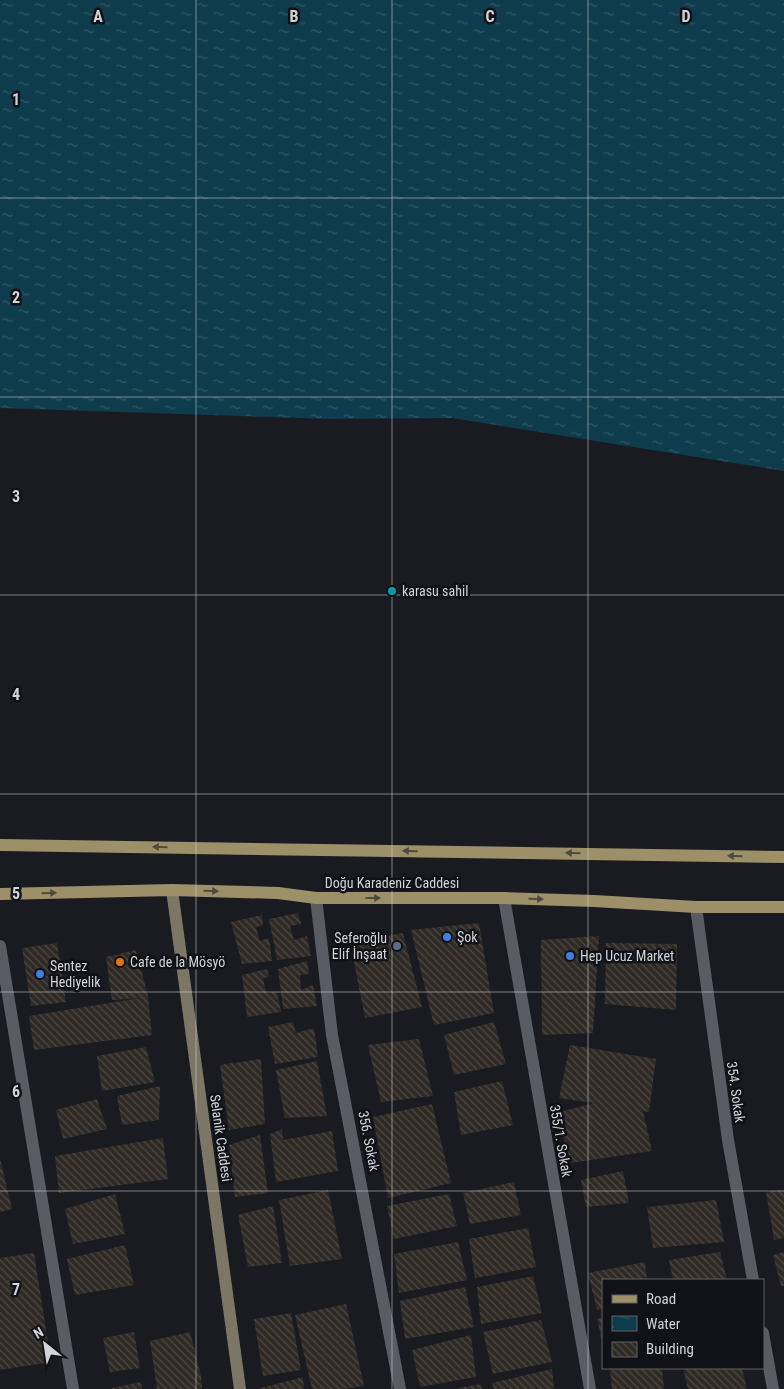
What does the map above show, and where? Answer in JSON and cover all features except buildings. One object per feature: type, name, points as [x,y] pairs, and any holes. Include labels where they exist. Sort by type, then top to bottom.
[{"type":"main road","points":[[0,845],[784,857]]},
{"type":"main road","name":"Doğu Karadeniz Caddesi","points":[[0,894],[172,890],[278,893],[316,898],[504,898],[594,900],[696,907],[784,907]]},
{"type":"street","name":"Selanik Caddesi","points":[[172,890],[240,1389]]},
{"type":"street","name":"356. Sokak","points":[[316,898],[332,1035],[400,1389]]},
{"type":"street","name":"355/1. Sokak","points":[[504,898],[590,1389]]},
{"type":"street","name":"354. Sokak","points":[[696,907],[728,1140],[753,1279]]},
{"type":"street","points":[[0,946],[73,1389]]},
{"type":"street","points":[[764,1338],[773,1389]]},
{"type":"water","points":[[0,0],[784,0],[784,471],[452,418],[331,419],[0,408]]},
{"type":"place","name":"karasu sahil","points":[[392,591]]},
{"type":"place","name":"Şok","points":[[447,937]]},
{"type":"place","name":"Seferoğlu Elif İnşaat","points":[[397,946]]},
{"type":"place","name":"Hep Ucuz Market","points":[[570,956]]},
{"type":"place","name":"Cafe de la Mösyö","points":[[120,962]]},
{"type":"place","name":"Sentez Hediyelik","points":[[40,974]]}]
